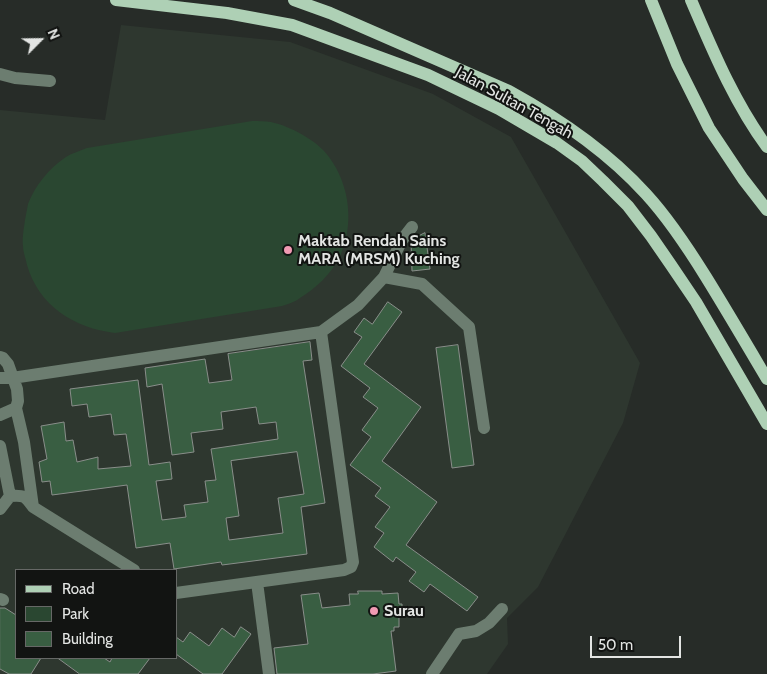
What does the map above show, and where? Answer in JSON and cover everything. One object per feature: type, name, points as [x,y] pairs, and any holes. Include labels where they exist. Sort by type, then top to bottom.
[{"type":"main road","name":"Jalan Sultan Tengah","points":[[116,0],[227,13],[292,25],[428,75],[499,110],[557,143],[582,161],[603,180],[628,206],[651,236],[696,302],[767,424]]},
{"type":"main road","name":"Jalan Sultan Tengah","points":[[294,0],[330,13],[510,92],[537,106],[596,146],[648,195],[676,230],[767,378]]},
{"type":"main road","points":[[652,0],[676,64],[709,128],[743,179],[767,210]]},
{"type":"main road","points":[[691,0],[718,62],[752,126],[767,147]]},
{"type":"lane","points":[[0,74],[15,78],[50,81]]},
{"type":"lane","points":[[6,378],[320,332],[358,305],[384,277],[402,240],[412,227]]},
{"type":"lane","points":[[384,277],[422,284],[469,327],[484,428]]},
{"type":"lane","points":[[178,593],[344,570],[351,567],[353,562],[320,332]]},
{"type":"lane","points":[[0,357],[4,358],[8,364],[6,378]]},
{"type":"lane","points":[[6,378],[17,389],[18,401],[16,408],[24,442],[33,508]]},
{"type":"lane","points":[[0,415],[16,408]]},
{"type":"lane","points":[[0,446],[10,496]]},
{"type":"lane","points":[[0,509],[10,496],[21,495],[26,497],[33,508],[132,569]]},
{"type":"lane","points":[[257,582],[269,674]]},
{"type":"lane","points":[[432,674],[460,634],[476,631],[489,622],[502,609]]},
{"type":"shaded area","name":"Maktab Rendah Sains MARA (MRSM) Kuching","points":[[121,25],[290,42],[433,94],[511,137],[640,363],[623,423],[538,587],[507,618],[508,644],[487,674],[0,674],[0,110],[105,120]]},
{"type":"green space","points":[[252,121],[278,124],[311,140],[329,157],[342,180],[348,206],[347,233],[344,246],[336,264],[317,286],[296,301],[282,306],[115,333],[86,326],[72,320],[49,303],[40,292],[27,265],[23,239],[28,204],[39,184],[54,166],[68,156],[87,148]]},
{"type":"building","points":[[425,233],[430,269],[412,271],[411,242]]},
{"type":"building","points":[[388,302],[402,312],[364,364],[421,407],[382,461],[437,502],[406,545],[478,597],[467,611],[430,584],[424,592],[409,581],[416,572],[396,557],[393,562],[374,547],[384,533],[375,527],[390,507],[375,496],[381,488],[350,465],[371,437],[362,430],[378,408],[363,397],[370,388],[341,366],[362,337],[354,332],[364,318],[372,324]]},
{"type":"building","points":[[310,342],[312,360],[303,361],[325,503],[301,507],[307,554],[222,565],[221,562],[174,569],[170,543],[136,548],[127,485],[52,495],[50,481],[42,482],[39,462],[47,459],[41,426],[64,422],[66,441],[73,440],[77,462],[98,457],[98,469],[131,466],[126,434],[114,435],[111,414],[89,417],[87,404],[72,406],[70,389],[138,380],[149,465],[170,462],[172,479],[156,481],[162,520],[186,517],[184,505],[208,502],[205,481],[216,480],[211,449],[278,439],[276,422],[259,424],[256,407],[221,412],[223,429],[191,433],[194,452],[172,455],[162,384],[147,387],[145,368],[205,359],[209,383],[232,380],[228,354]],"holes":[[[297,452],[304,494],[278,498],[283,533],[229,540],[226,518],[239,516],[231,461]]]},
{"type":"building","points":[[458,345],[474,465],[452,468],[436,348]]},
{"type":"building","points":[[358,591],[382,591],[382,594],[398,593],[399,604],[402,604],[402,616],[399,616],[399,627],[394,627],[394,631],[391,631],[396,671],[373,674],[277,674],[274,648],[308,644],[301,595],[319,593],[322,608],[350,605],[349,594],[358,594]]},
{"type":"building","points":[[0,608],[5,608],[15,614],[15,659],[40,659],[31,674],[9,674],[0,669]]},
{"type":"building","points":[[241,627],[251,634],[222,674],[203,674],[178,655],[178,638],[183,642],[190,632],[209,646],[222,628],[234,637]]},
{"type":"building","points":[[59,659],[106,659],[110,662],[112,659],[149,659],[138,674],[80,674]]},
{"type":"place","name":"Maktab Rendah Sains MARA (MRSM) Kuching","points":[[288,250]]},
{"type":"place","name":"Surau","points":[[374,611]]}]
